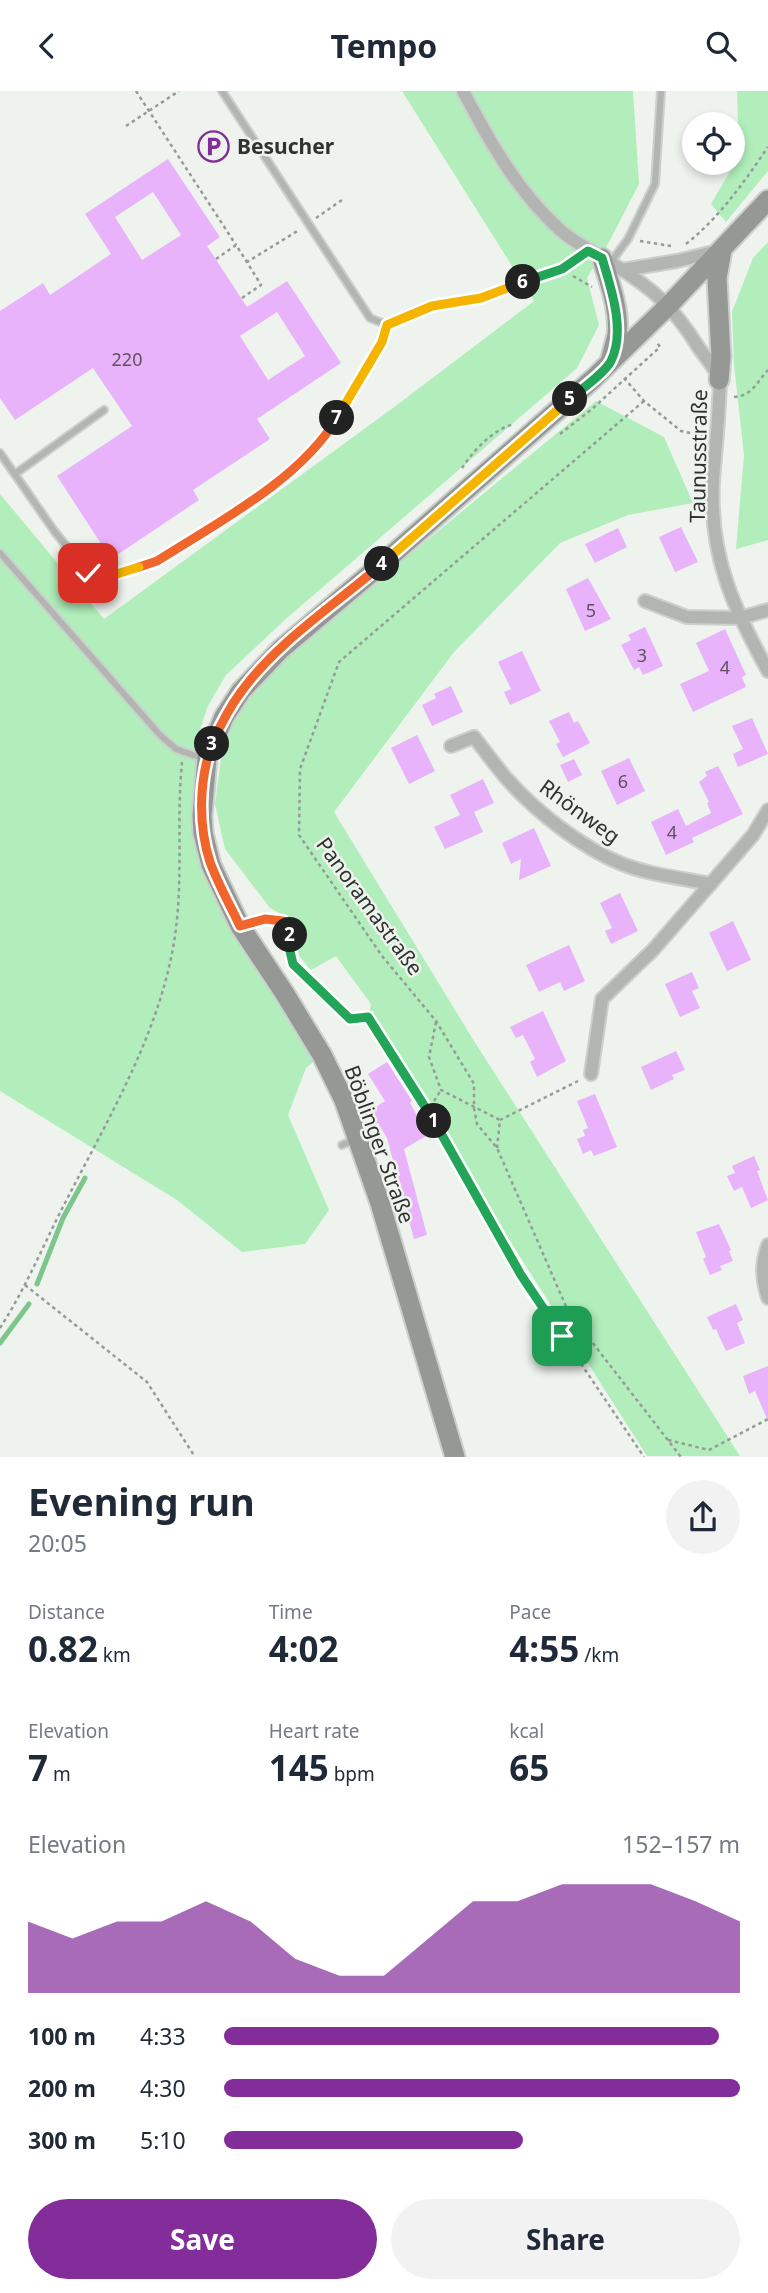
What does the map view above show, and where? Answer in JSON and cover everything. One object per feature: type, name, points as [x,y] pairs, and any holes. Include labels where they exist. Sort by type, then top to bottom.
[{"type":"main road","name":"Böblinger Straße","points":[[455,1457],[380,1203],[350,1142],[344,1100],[322,1055],[240,926],[211,865],[203,833],[199,753],[242,691],[281,649],[386,561],[610,362],[670,305],[768,200]]},
{"type":"main road","points":[[719,389],[717,278],[722,250]]},
{"type":"main road","points":[[606,260],[617,320],[617,335],[610,362]]},
{"type":"street","name":"Taunusstraße","points":[[463,91],[482,128],[514,178],[536,206],[562,231],[650,288],[670,305],[689,331],[719,389],[718,439],[712,501],[724,579],[740,618],[768,671]]},
{"type":"street","points":[[606,260],[677,261],[722,250]]},
{"type":"street","points":[[645,601],[687,617],[740,618],[768,610]]},
{"type":"street","name":"Rhönweg","points":[[451,746],[474,737],[508,780],[549,818],[593,850],[623,865],[711,884]]},
{"type":"street","points":[[591,1074],[602,999],[653,950],[711,884],[752,835],[768,810]]},
{"type":"street","points":[[768,1245],[763,1259],[763,1280],[768,1298]]},
{"type":"lane","points":[[222,91],[370,318],[387,325],[432,306],[481,298],[562,269],[606,260],[628,239],[655,184],[661,91]]},
{"type":"lane","points":[[0,453],[55,532],[88,573],[107,577],[157,561],[256,498],[306,457],[332,425],[382,342],[387,325]]},
{"type":"lane","points":[[15,474],[104,410]]},
{"type":"lane","points":[[0,554],[160,735],[199,753]]},
{"type":"lane","points":[[240,926],[265,919],[283,921],[292,937],[290,951],[293,964],[350,1019],[368,1017],[428,1110]]},
{"type":"path","points":[[136,91],[261,285],[242,298]]},
{"type":"path","points":[[127,126],[179,91]]},
{"type":"path","points":[[682,247],[705,228],[741,187],[768,147]]},
{"type":"path","points":[[247,263],[342,200]]},
{"type":"path","points":[[628,239],[672,246]]},
{"type":"path","points":[[216,259],[236,245]]},
{"type":"path","points":[[562,269],[596,290]]},
{"type":"path","points":[[719,389],[743,397],[754,389],[768,370]]},
{"type":"path","points":[[558,435],[625,379],[644,401],[681,431],[718,439]]},
{"type":"path","name":"Panoramastraße","points":[[644,401],[339,662],[300,769],[299,835],[382,956],[436,1021],[474,1083],[477,1124],[497,1148],[568,1311],[681,1457]]},
{"type":"path","points":[[0,1328],[25,1285],[118,1100],[150,1029],[167,981],[180,897],[179,822],[199,753]]},
{"type":"path","points":[[436,1021],[429,1057],[441,1090],[499,1120]]},
{"type":"path","points":[[499,1120],[591,1074]]},
{"type":"path","points":[[428,1110],[521,1275],[644,1457]]},
{"type":"path","points":[[497,1148],[499,1120]]},
{"type":"path","points":[[25,1285],[147,1382],[195,1457]]},
{"type":"path","points":[[668,1440],[709,1450],[768,1419]]},
{"type":"path","points":[[709,1450],[709,1457]]},
{"type":"green space","points":[[402,91],[633,91],[639,184],[587,278],[599,325],[577,368],[287,618],[226,675],[208,706],[196,741],[202,798],[240,926],[322,1055],[306,1068],[288,1115],[329,1210],[305,1244],[242,1252],[177,1200],[0,1091],[0,494],[104,619],[397,405],[534,301]]},
{"type":"green space","points":[[737,91],[768,91],[768,171],[726,222],[711,204],[728,175],[745,175],[745,112],[738,112]]},
{"type":"green space","points":[[768,242],[768,540],[736,549],[744,455],[734,365],[732,312],[753,258]]},
{"type":"green space","points":[[596,401],[664,437],[693,503],[628,515],[560,543],[454,652],[334,812],[474,1041],[740,1456],[647,1456],[368,1018],[371,1004],[336,956],[311,970],[299,956],[294,921],[270,908],[225,849],[215,804],[221,758],[233,723],[251,692],[312,635]]},
{"type":"building","points":[[168,159],[220,237],[207,246],[247,307],[287,281],[341,363],[257,419],[270,439],[193,490],[199,500],[111,559],[57,476],[132,426],[93,368],[15,420],[0,398],[0,311],[43,283],[50,295],[111,254],[85,214]],"holes":[[[153,192],[181,235],[142,260],[115,217]],[[277,312],[305,356],[268,380],[240,336]]]},
{"type":"building","points":[[681,527],[698,562],[675,572],[659,537]]},
{"type":"building","points":[[618,528],[627,547],[595,563],[585,544]]},
{"type":"building","points":[[588,578],[611,619],[585,631],[566,589]]},
{"type":"building","points":[[645,627],[663,666],[643,675],[639,667],[634,670],[621,645],[631,640],[628,635]]},
{"type":"building","points":[[725,629],[746,675],[742,677],[746,687],[693,712],[680,684],[709,671],[696,643]]},
{"type":"building","points":[[522,651],[541,691],[510,705],[504,692],[511,689],[498,662]]},
{"type":"building","points":[[451,686],[463,712],[432,726],[422,705],[436,698],[434,694]]},
{"type":"building","points":[[569,712],[574,723],[578,721],[590,743],[563,757],[556,744],[560,742],[549,721]]},
{"type":"building","points":[[752,718],[768,754],[738,767],[733,754],[743,749],[732,726]]},
{"type":"building","points":[[417,735],[435,771],[409,784],[391,748]]},
{"type":"building","points":[[629,758],[645,791],[617,805],[601,771]]},
{"type":"building","points":[[574,759],[582,775],[568,782],[560,765]]},
{"type":"building","points":[[718,766],[743,814],[692,838],[694,842],[666,855],[651,822],[678,809],[686,826],[711,813],[707,803],[709,802],[699,782],[707,776],[705,772]]},
{"type":"building","points":[[483,779],[494,803],[474,812],[483,832],[445,849],[434,827],[460,815],[450,795]]},
{"type":"building","points":[[534,828],[551,866],[519,880],[521,859],[511,864],[502,843]]},
{"type":"building","points":[[620,893],[638,931],[611,944],[605,931],[612,928],[600,903]]},
{"type":"building","points":[[733,921],[751,960],[727,971],[709,933]]},
{"type":"building","points":[[569,945],[585,981],[564,991],[560,982],[539,992],[526,965]]},
{"type":"building","points":[[692,972],[699,988],[692,991],[700,1008],[680,1017],[665,984]]},
{"type":"building","points":[[543,1011],[566,1061],[537,1077],[530,1062],[535,1059],[523,1035],[516,1038],[510,1027]]},
{"type":"building","points":[[676,1051],[685,1070],[672,1075],[674,1079],[651,1090],[641,1067]]},
{"type":"building","points":[[387,1062],[412,1101],[410,1103],[428,1135],[404,1149],[427,1235],[414,1239],[387,1138],[378,1123],[375,1125],[367,1113],[385,1101],[368,1074]]},
{"type":"building","points":[[595,1094],[617,1147],[594,1156],[591,1150],[583,1154],[577,1139],[585,1136],[583,1130],[588,1128],[577,1101]]},
{"type":"building","points":[[754,1156],[768,1200],[751,1208],[742,1187],[734,1191],[727,1176],[735,1173],[732,1166]]},
{"type":"building","points":[[719,1224],[733,1261],[720,1266],[722,1270],[710,1275],[696,1232]]},
{"type":"building","points":[[736,1304],[743,1320],[737,1323],[745,1343],[726,1351],[707,1317]]},
{"type":"building","points":[[768,1366],[768,1421],[755,1391],[749,1394],[743,1376]]},
{"type":"waterway","points":[[37,1284],[63,1218],[85,1178]]},
{"type":"waterway","points":[[0,1343],[29,1304]]},
{"type":"place","name":"Besucher","points":[[214,146]]},
{"type":"route","points":[[88,573],[107,577],[157,561],[256,498],[306,457],[332,425],[382,342],[387,325],[432,306],[481,298],[562,269],[588,251],[602,258],[617,320],[617,335],[610,362],[260,670],[224,717],[211,745],[202,798],[206,849],[240,926],[265,919],[283,921],[292,937],[290,951],[293,964],[350,1019],[368,1017],[428,1110],[521,1275],[562,1336]]}]
